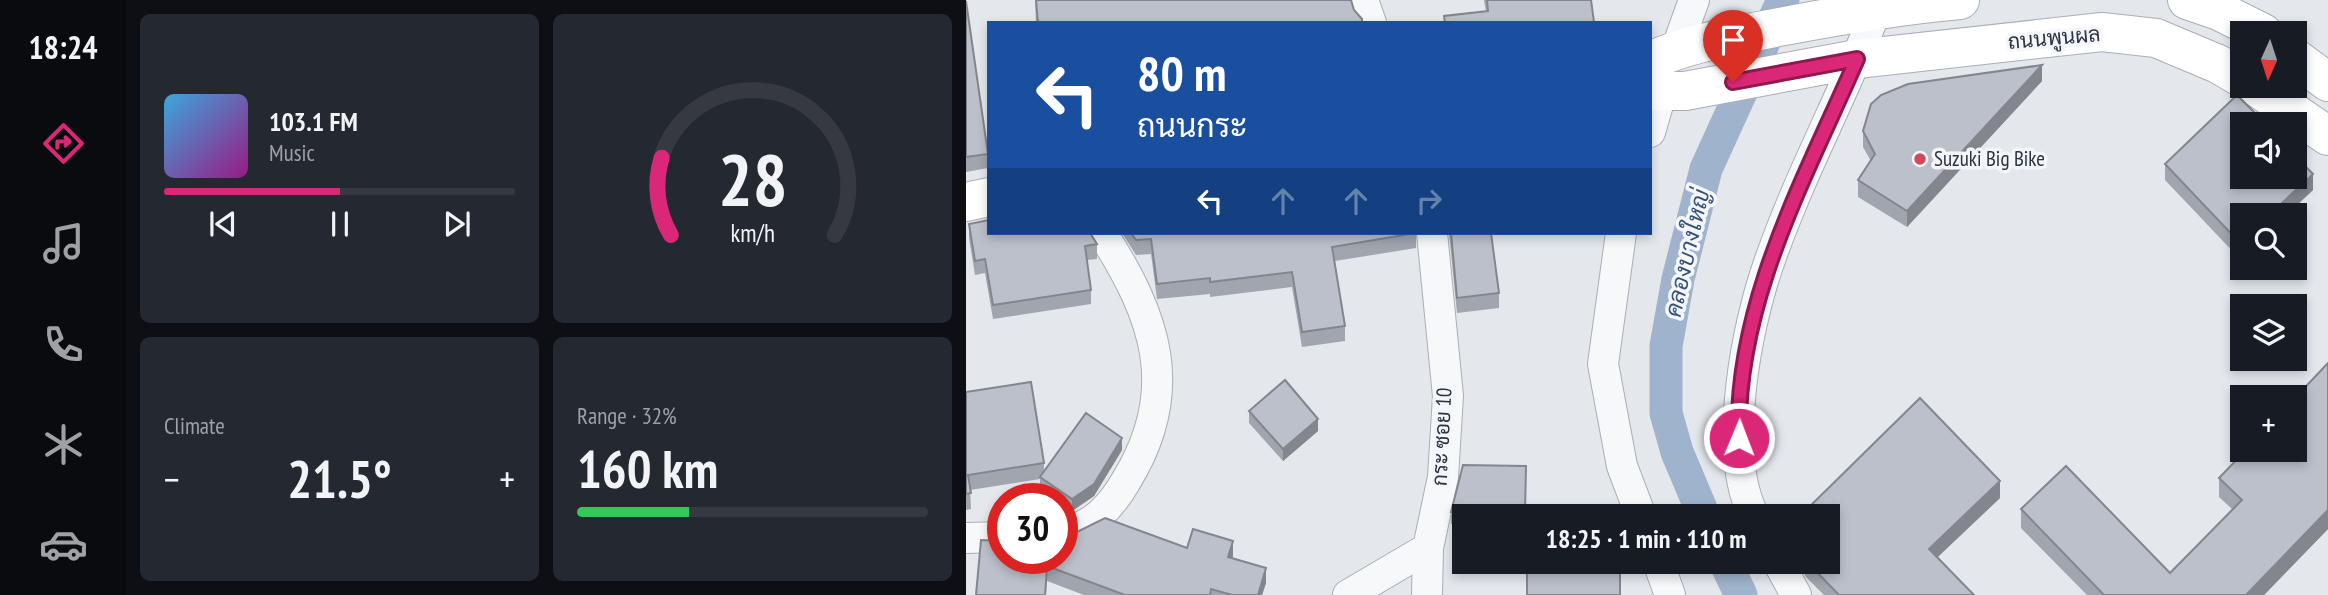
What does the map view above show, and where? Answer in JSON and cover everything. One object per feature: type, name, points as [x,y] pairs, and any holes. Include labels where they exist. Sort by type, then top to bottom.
[{"type":"main road","points":[[1670,71],[1829,17],[1877,8],[1960,0]]},
{"type":"main road","points":[[2187,0],[2239,21]]},
{"type":"main road","name":"ถนนพูนผล","points":[[1670,71],[1805,67],[2102,32],[2156,38],[2230,71]]},
{"type":"main road","points":[[2307,67],[2328,82]]},
{"type":"main road","points":[[2273,98],[2328,136]]},
{"type":"main road","points":[[966,202],[987,197]]},
{"type":"street","points":[[1363,0],[1370,21]]},
{"type":"street","points":[[1652,126],[1694,0]]},
{"type":"street","points":[[1751,504],[1740,463],[1738,413],[1750,335],[1770,258],[1877,8]]},
{"type":"street","points":[[1078,527],[1093,522],[1116,498],[1140,458],[1152,431],[1158,405],[1154,348],[1146,316],[1122,264],[1103,235]]},
{"type":"street","name":"กระ ซอย 10","points":[[1427,595],[1428,548],[1443,477],[1448,396],[1432,235]]},
{"type":"street","points":[[1621,235],[1603,364],[1622,466],[1636,504]]},
{"type":"street","points":[[966,538],[987,537]]},
{"type":"street","points":[[1348,595],[1428,548]]},
{"type":"street","points":[[1662,574],[1670,595]]},
{"type":"street","points":[[1785,574],[1796,595]]},
{"type":"building","points":[[1036,0],[1351,0],[1354,10],[1362,19],[1362,21],[1038,21]]},
{"type":"building","points":[[1487,0],[1591,0],[1594,21],[1445,21],[1444,16],[1488,11]]},
{"type":"building","points":[[966,1],[987,154],[966,157]]},
{"type":"building","name":"Suzuki Big Bike","points":[[2042,65],[1907,211],[1858,180],[1875,154],[1863,131],[1871,104],[1881,95],[1908,84]]},
{"type":"building","points":[[2234,98],[2240,98],[2254,112],[2230,112],[2230,189],[2297,189],[2282,203],[2230,203],[2230,232],[2165,164]]},
{"type":"building","points":[[2307,168],[2313,174],[2307,180]]},
{"type":"building","points":[[987,220],[987,235],[1091,235],[1097,244],[1085,246],[1091,290],[993,305],[985,259],[975,261],[969,224]]},
{"type":"building","points":[[1132,235],[1404,235],[1332,247],[1345,326],[1302,332],[1292,272],[1210,282],[1210,278],[1157,284],[1151,239],[1136,240]]},
{"type":"building","points":[[1451,235],[1491,235],[1499,293],[1457,298]]},
{"type":"building","points":[[2328,363],[2328,510],[2246,595],[2104,595],[2021,509],[2066,466],[2170,573],[2242,500],[2219,478],[2234,462],[2307,462],[2307,385]]},
{"type":"building","points":[[1285,380],[1318,419],[1283,449],[1249,411]]},
{"type":"building","points":[[1031,382],[1044,463],[968,475],[971,493],[966,494],[966,392]]},
{"type":"building","points":[[1920,398],[2000,481],[1929,549],[1974,595],[1839,595],[1819,574],[1840,574],[1840,504],[1812,504]]},
{"type":"building","points":[[1086,413],[1122,438],[1094,484],[1078,495],[1078,483],[1049,483],[1040,477]]},
{"type":"building","points":[[1463,465],[1526,466],[1525,504],[1453,504]]},
{"type":"building","points":[[1105,518],[1187,548],[1193,529],[1233,541],[1228,557],[1266,568],[1258,595],[1232,595],[1211,589],[1210,595],[1125,595],[1069,574],[1078,574],[1079,531]]},
{"type":"building","points":[[981,540],[987,540],[987,574],[1046,574],[1045,595],[976,595]]},
{"type":"building","points":[[1527,574],[1620,574],[1620,595],[1527,595]]},
{"type":"waterway","name":"คลองบางใหญ่","points":[[1699,504],[1677,452],[1666,413],[1666,346],[1678,279],[1706,169],[1783,0]]},
{"type":"waterway","name":"คลองบางใหญ่","points":[[1731,574],[1741,595]]},
{"type":"place","name":"Suzuki Big Bike","points":[[1920,159]]},
{"type":"route","points":[[1733,82],[1857,59],[1770,258],[1750,335],[1738,413],[1739,438]]}]
